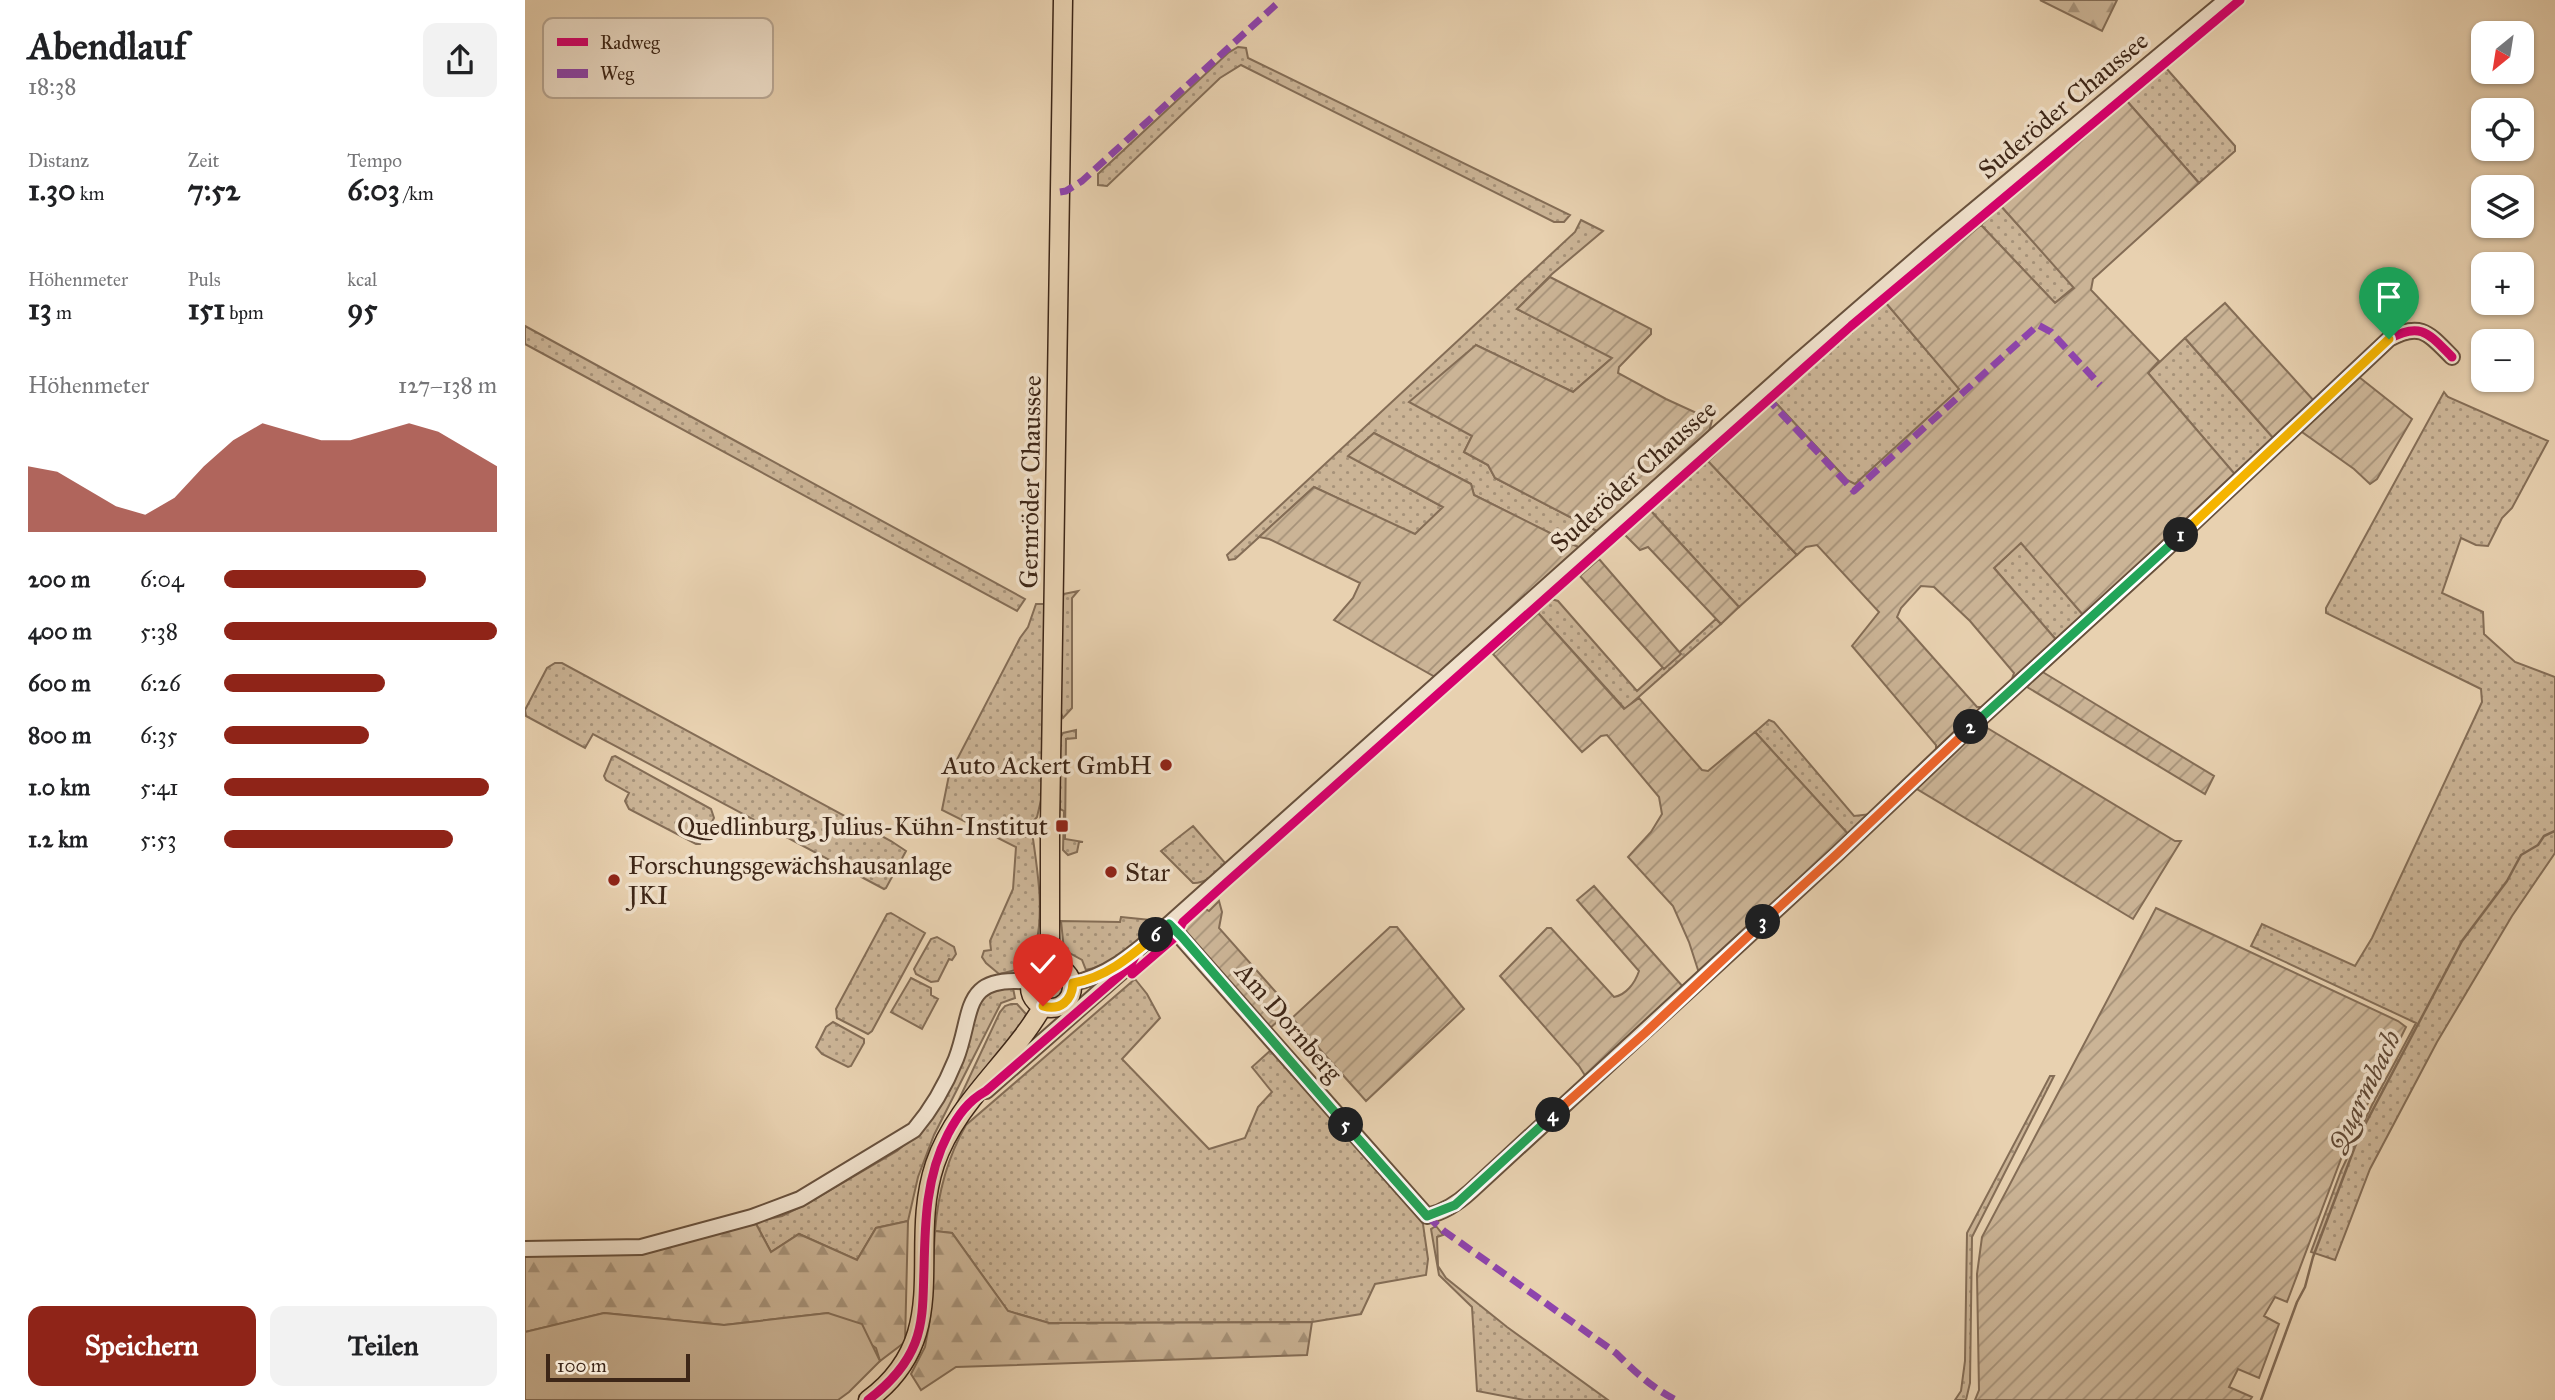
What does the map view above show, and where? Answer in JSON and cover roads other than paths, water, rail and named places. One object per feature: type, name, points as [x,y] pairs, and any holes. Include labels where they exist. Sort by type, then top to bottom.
[{"type":"main road","name":"Gernröder Chaussee","points":[[1050,965],[1063,0]]},
{"type":"main road","points":[[1050,965],[1064,969],[1073,983],[1070,997],[1063,1005],[1053,1008],[1043,1006],[1032,995],[1030,982],[1037,971],[1050,965]]},
{"type":"main road","points":[[868,1400],[901,1369],[915,1343],[923,1311],[926,1211],[931,1179],[946,1138],[970,1100],[1016,1047],[1043,1006]]},
{"type":"street","name":"Suderöder Chaussee","points":[[1073,983],[1117,966],[1169,924],[1794,365],[1938,240],[2226,0]]},
{"type":"street","name":"Am Dornberg","points":[[1169,924],[1427,1216],[1455,1205],[2147,567],[2389,339],[2406,329],[2418,330],[2432,338],[2452,357]]},
{"type":"street","points":[[970,1100],[986,1091],[1131,966],[1139,948]]},
{"type":"street","points":[[525,1249],[641,1247],[752,1217],[800,1199],[914,1130],[955,1060],[972,1001],[988,986],[1010,980],[1030,982]]},
{"type":"waterway","name":"Quarmbach","points":[[2261,1400],[2359,1136],[2462,941],[2507,881],[2521,855],[2538,845],[2544,836],[2555,831]]},
{"type":"place","name":"Auto Ackert GmbH","points":[[1166,765]]},
{"type":"place","name":"Quedlinburg, Julius-Kühn-Institut","points":[[1062,826]]},
{"type":"place","name":"Star","points":[[1111,872]]},
{"type":"place","name":"Forschungsgewächshausanlage JKI","points":[[614,880]]}]
